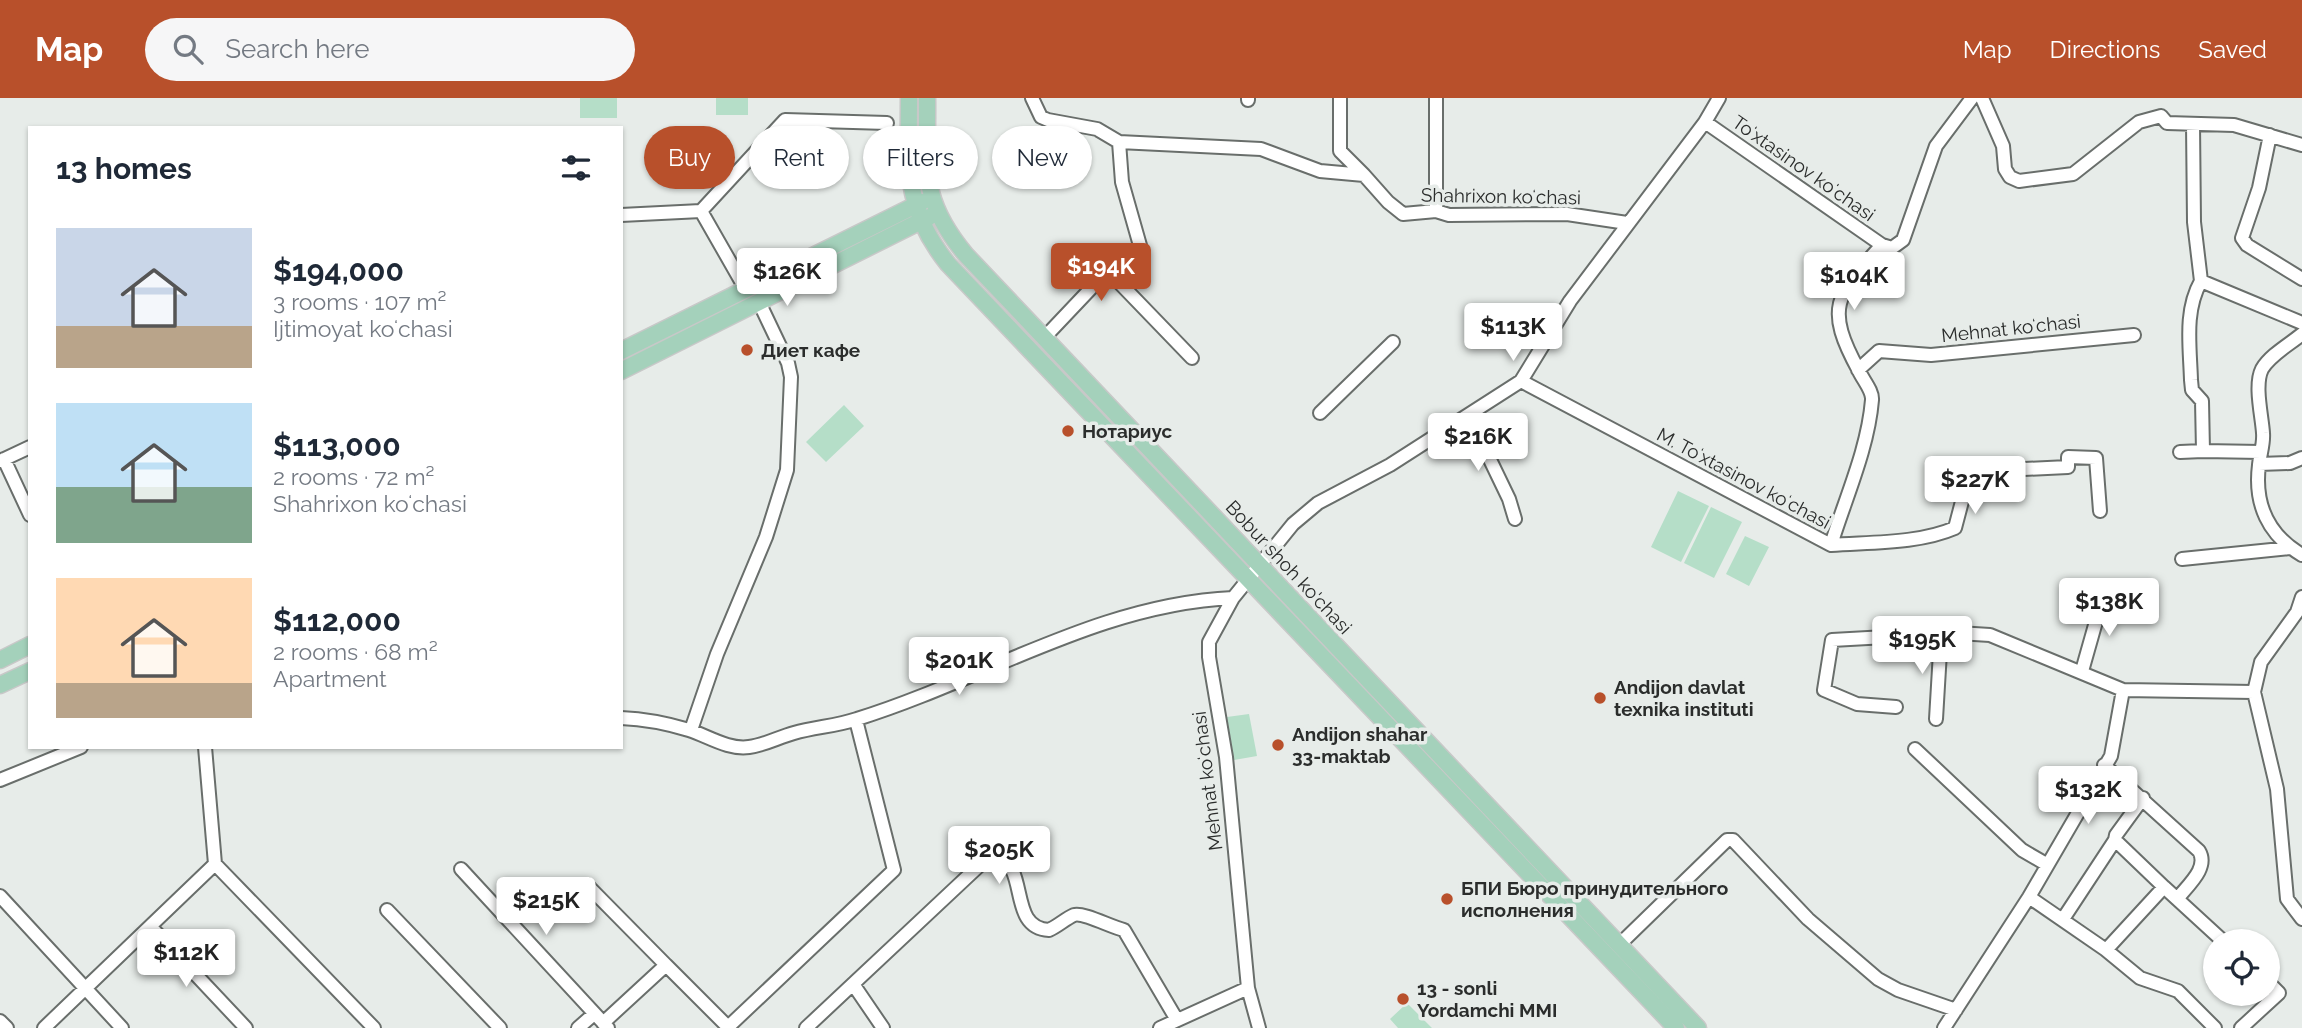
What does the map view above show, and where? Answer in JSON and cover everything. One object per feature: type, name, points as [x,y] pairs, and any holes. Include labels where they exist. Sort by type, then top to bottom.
[{"type":"main road","name":"Bobur shoh ko'chasi","points":[[909,98],[909,150],[917,214],[948,264],[1676,1028]]},
{"type":"main road","points":[[623,370],[890,236],[917,214],[933,206],[928,98]]},
{"type":"main road","name":"Bobur shoh ko'chasi","points":[[933,206],[966,255],[1698,1028]]},
{"type":"main road","points":[[623,350],[880,222],[917,214]]},
{"type":"main road","points":[[880,222],[890,236]]},
{"type":"main road","points":[[1,658],[28,646]]},
{"type":"main road","points":[[0,685],[28,672]]},
{"type":"street","points":[[1032,98],[1041,117],[1097,129],[1119,142],[1261,149],[1320,171],[1364,175]]},
{"type":"street","points":[[1339,98],[1340,151],[1364,175]]},
{"type":"street","points":[[1436,98],[1436,211]]},
{"type":"street","points":[[1259,566],[1293,524],[1318,503],[1390,465],[1521,382],[1570,301],[1705,122],[1719,98]]},
{"type":"street","name":"M. Toʻxtasinov koʻchasi","points":[[1521,382],[1831,545],[1866,432],[1872,396],[1840,330],[1837,307],[1852,278],[1882,245],[1892,248],[1903,240],[1936,146],[1972,98]]},
{"type":"street","points":[[1982,98],[2003,146],[2005,169],[2010,177],[2019,181],[2073,174],[2140,122],[2155,116],[2161,116],[2167,123],[2234,125],[2302,145]]},
{"type":"street","points":[[623,215],[701,211],[785,120],[887,123]]},
{"type":"street","name":"Toʻxtasinov koʻchasi","points":[[1705,122],[1882,245]]},
{"type":"street","points":[[2193,124],[2194,222],[2201,281],[2191,298],[2191,380],[2192,390],[2202,401],[2203,451]]},
{"type":"street","points":[[2270,135],[2259,188],[2242,238],[2247,245],[2302,279]]},
{"type":"street","points":[[1044,338],[1097,282],[1141,249],[1122,182],[1119,142]]},
{"type":"street","name":"Shahrixon koʻchasi","points":[[1364,175],[1388,202],[1403,214],[1436,211],[1449,215],[1567,214],[1627,223]]},
{"type":"street","points":[[701,211],[745,288]]},
{"type":"street","points":[[1110,274],[1192,358]]},
{"type":"street","points":[[2201,281],[2302,323]]},
{"type":"street","points":[[691,730],[717,654],[766,537],[787,470],[791,377],[788,363],[759,302]]},
{"type":"street","points":[[2302,334],[2269,362],[2260,375],[2259,502],[2274,532],[2290,548],[2302,555]]},
{"type":"street","name":"Mehnat koʻchasi","points":[[1858,370],[1879,351],[1931,355],[2134,335]]},
{"type":"street","points":[[1320,413],[1393,342]]},
{"type":"street","points":[[1469,416],[1509,499],[1515,519]]},
{"type":"street","points":[[28,448],[2,460],[28,511]]},
{"type":"street","points":[[2180,452],[2203,451],[2290,463],[2302,458]]},
{"type":"street","points":[[1831,545],[1897,540],[1946,532],[1955,528],[1965,489],[1974,475],[2003,470],[2068,467],[2068,457],[2096,458],[2100,511]]},
{"type":"street","points":[[2182,559],[2290,548]]},
{"type":"street","name":"Mehnat koʻchasi","points":[[1259,566],[1233,598],[1209,642],[1209,657],[1226,757],[1248,988],[1259,1028]]},
{"type":"street","points":[[2082,671],[2097,618],[2112,595]]},
{"type":"street","points":[[2302,597],[2297,612],[2261,662],[2254,692],[2277,789],[2287,899],[2302,919]]},
{"type":"street","points":[[623,718],[645,719],[691,730],[732,747],[746,748],[793,733],[856,720],[1063,637],[1141,611],[1200,600],[1233,598]]},
{"type":"street","points":[[1937,719],[1941,635]]},
{"type":"street","points":[[1896,707],[1857,704],[1824,690],[1829,643],[1840,639],[1990,635],[2123,690],[2254,692]]},
{"type":"street","points":[[1944,1028],[2029,897],[2111,756],[2123,690]]},
{"type":"street","points":[[587,885],[727,1028],[894,870],[856,720]]},
{"type":"street","points":[[0,780],[76,749]]},
{"type":"street","points":[[205,749],[215,864],[374,1028]]},
{"type":"street","points":[[1915,749],[2022,849],[2046,864]]},
{"type":"street","points":[[2104,765],[2143,798],[2203,858],[2202,867],[2177,899]]},
{"type":"street","points":[[2063,919],[2143,798]]},
{"type":"street","points":[[1620,944],[1727,840],[1733,840],[1808,919],[1878,979],[1898,990],[1956,1010]]},
{"type":"street","points":[[2115,840],[2210,929]]},
{"type":"street","points":[[806,1028],[982,863],[998,856],[1011,868],[1026,916],[1035,927],[1049,930],[1076,914],[1083,914],[1105,925],[1124,930],[1177,1020]]},
{"type":"street","points":[[44,1028],[215,864]]},
{"type":"street","points":[[461,869],[602,1021]]},
{"type":"street","points":[[2106,950],[2164,887]]},
{"type":"street","points":[[0,896],[122,1028]]},
{"type":"street","points":[[2029,897],[2106,950],[2140,978],[2178,991],[2215,1028]]},
{"type":"street","points":[[387,910],[500,1028]]},
{"type":"street","points":[[151,927],[246,1028]]},
{"type":"street","points":[[578,1028],[602,1021],[666,965]]},
{"type":"street","points":[[853,984],[883,1028]]},
{"type":"street","points":[[1160,1028],[1248,988]]},
{"type":"street","points":[[2241,1028],[2265,1006]]},
{"type":"street","points":[[0,1021],[7,1028]]},
{"type":"green space","points":[[580,98],[617,98],[617,118],[580,118]]},
{"type":"green space","points":[[716,98],[748,98],[748,115],[716,115]]},
{"type":"green space","points":[[844,405],[864,426],[826,462],[806,442]]},
{"type":"green space","points":[[1678,491],[1709,506],[1681,562],[1651,547]]},
{"type":"green space","points":[[1711,507],[1742,522],[1714,578],[1684,563]]},
{"type":"green space","points":[[1745,536],[1769,547],[1749,586],[1726,574]]},
{"type":"green space","points":[[1249,714],[1257,756],[1234,760],[1227,717]]},
{"type":"green space","points":[[1407,1003],[1432,1028],[1398,1028],[1390,1019]]},
{"type":"place","name":"Диет кафе","points":[[747,350]]},
{"type":"place","name":"Нотариус","points":[[1068,431]]},
{"type":"place","name":"Andijon davlat texnika instituti","points":[[1600,698]]},
{"type":"place","name":"Andijon shahar 33-maktab","points":[[1278,745]]},
{"type":"place","name":"БПИ Бюро принудительного исполнения","points":[[1447,899]]},
{"type":"place","name":"13 - sonli Yordamchi MMI","points":[[1403,999]]}]
